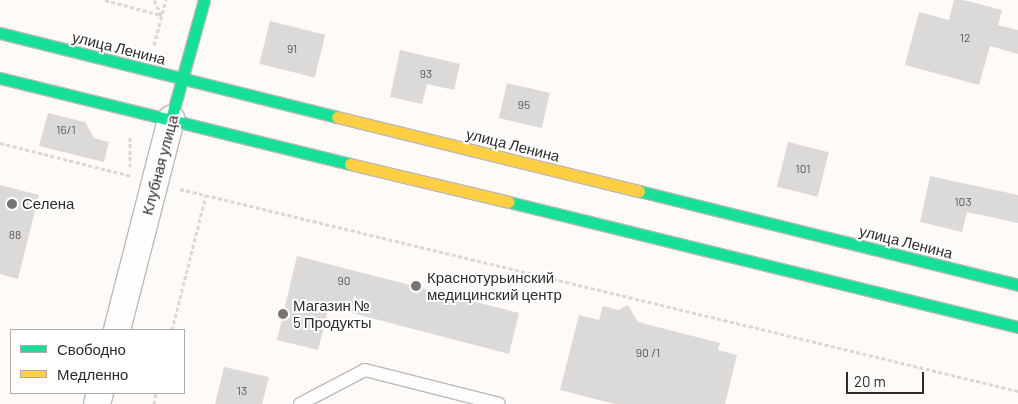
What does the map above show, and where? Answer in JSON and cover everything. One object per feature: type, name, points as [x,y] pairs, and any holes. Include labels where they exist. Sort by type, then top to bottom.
[{"type":"main road","name":"Клубная улица","points":[[171,120],[204,0]]},
{"type":"main road","name":"улица Ленина","points":[[0,33],[1018,285]]},
{"type":"main road","points":[[0,78],[1018,327]]},
{"type":"street","name":"Клубная улица","points":[[117,329],[171,120]]},
{"type":"lane","points":[[300,404],[365,370],[499,404]]},
{"type":"path","points":[[105,0],[161,15]]},
{"type":"path","points":[[154,0],[161,15]]},
{"type":"path","points":[[147,70],[166,0]]},
{"type":"path","points":[[128,186],[130,176],[130,139],[137,111]]},
{"type":"path","points":[[0,143],[206,195],[1018,391]]},
{"type":"path","points":[[172,329],[206,195]]},
{"type":"building","points":[[954,0],[963,0],[1002,10],[998,25],[1018,30],[1018,54],[990,46],[979,85],[905,65],[919,12],[949,20]]},
{"type":"building","points":[[270,21],[325,35],[315,77],[259,64]]},
{"type":"building","points":[[400,50],[460,64],[454,90],[427,84],[422,104],[390,97]]},
{"type":"building","points":[[507,83],[550,93],[542,128],[499,118]]},
{"type":"building","points":[[48,113],[85,122],[94,138],[109,142],[104,162],[39,146]]},
{"type":"building","points":[[788,142],[829,152],[818,197],[777,187]]},
{"type":"building","points":[[930,176],[1018,195],[1018,223],[967,212],[962,232],[920,222]]},
{"type":"building","points":[[0,185],[39,195],[18,279],[0,274]]},
{"type":"building","points":[[297,256],[519,313],[509,354],[329,307],[318,350],[277,340]]},
{"type":"building","points":[[628,305],[638,322],[720,343],[718,350],[737,355],[725,404],[615,404],[560,390],[579,315],[599,320],[603,306],[618,310]]},
{"type":"building","points":[[224,367],[269,377],[262,404],[215,404]]},
{"type":"traffic: fast","points":[[171,119],[204,0]]},
{"type":"traffic: fast","points":[[0,33],[337,117]]},
{"type":"traffic: fast","points":[[0,78],[350,164]]},
{"type":"traffic: fast","points":[[639,191],[1018,285]]},
{"type":"traffic: fast","points":[[509,202],[1018,327]]},
{"type":"traffic: slow","points":[[337,117],[639,191]]},
{"type":"traffic: slow","points":[[350,164],[509,202]]},
{"type":"place","name":"Селена","points":[[12,204]]},
{"type":"place","name":"Краснотурьинский медицинский центр","points":[[416,286]]},
{"type":"place","name":"Магазин № 5 Продукты","points":[[283,314]]}]
